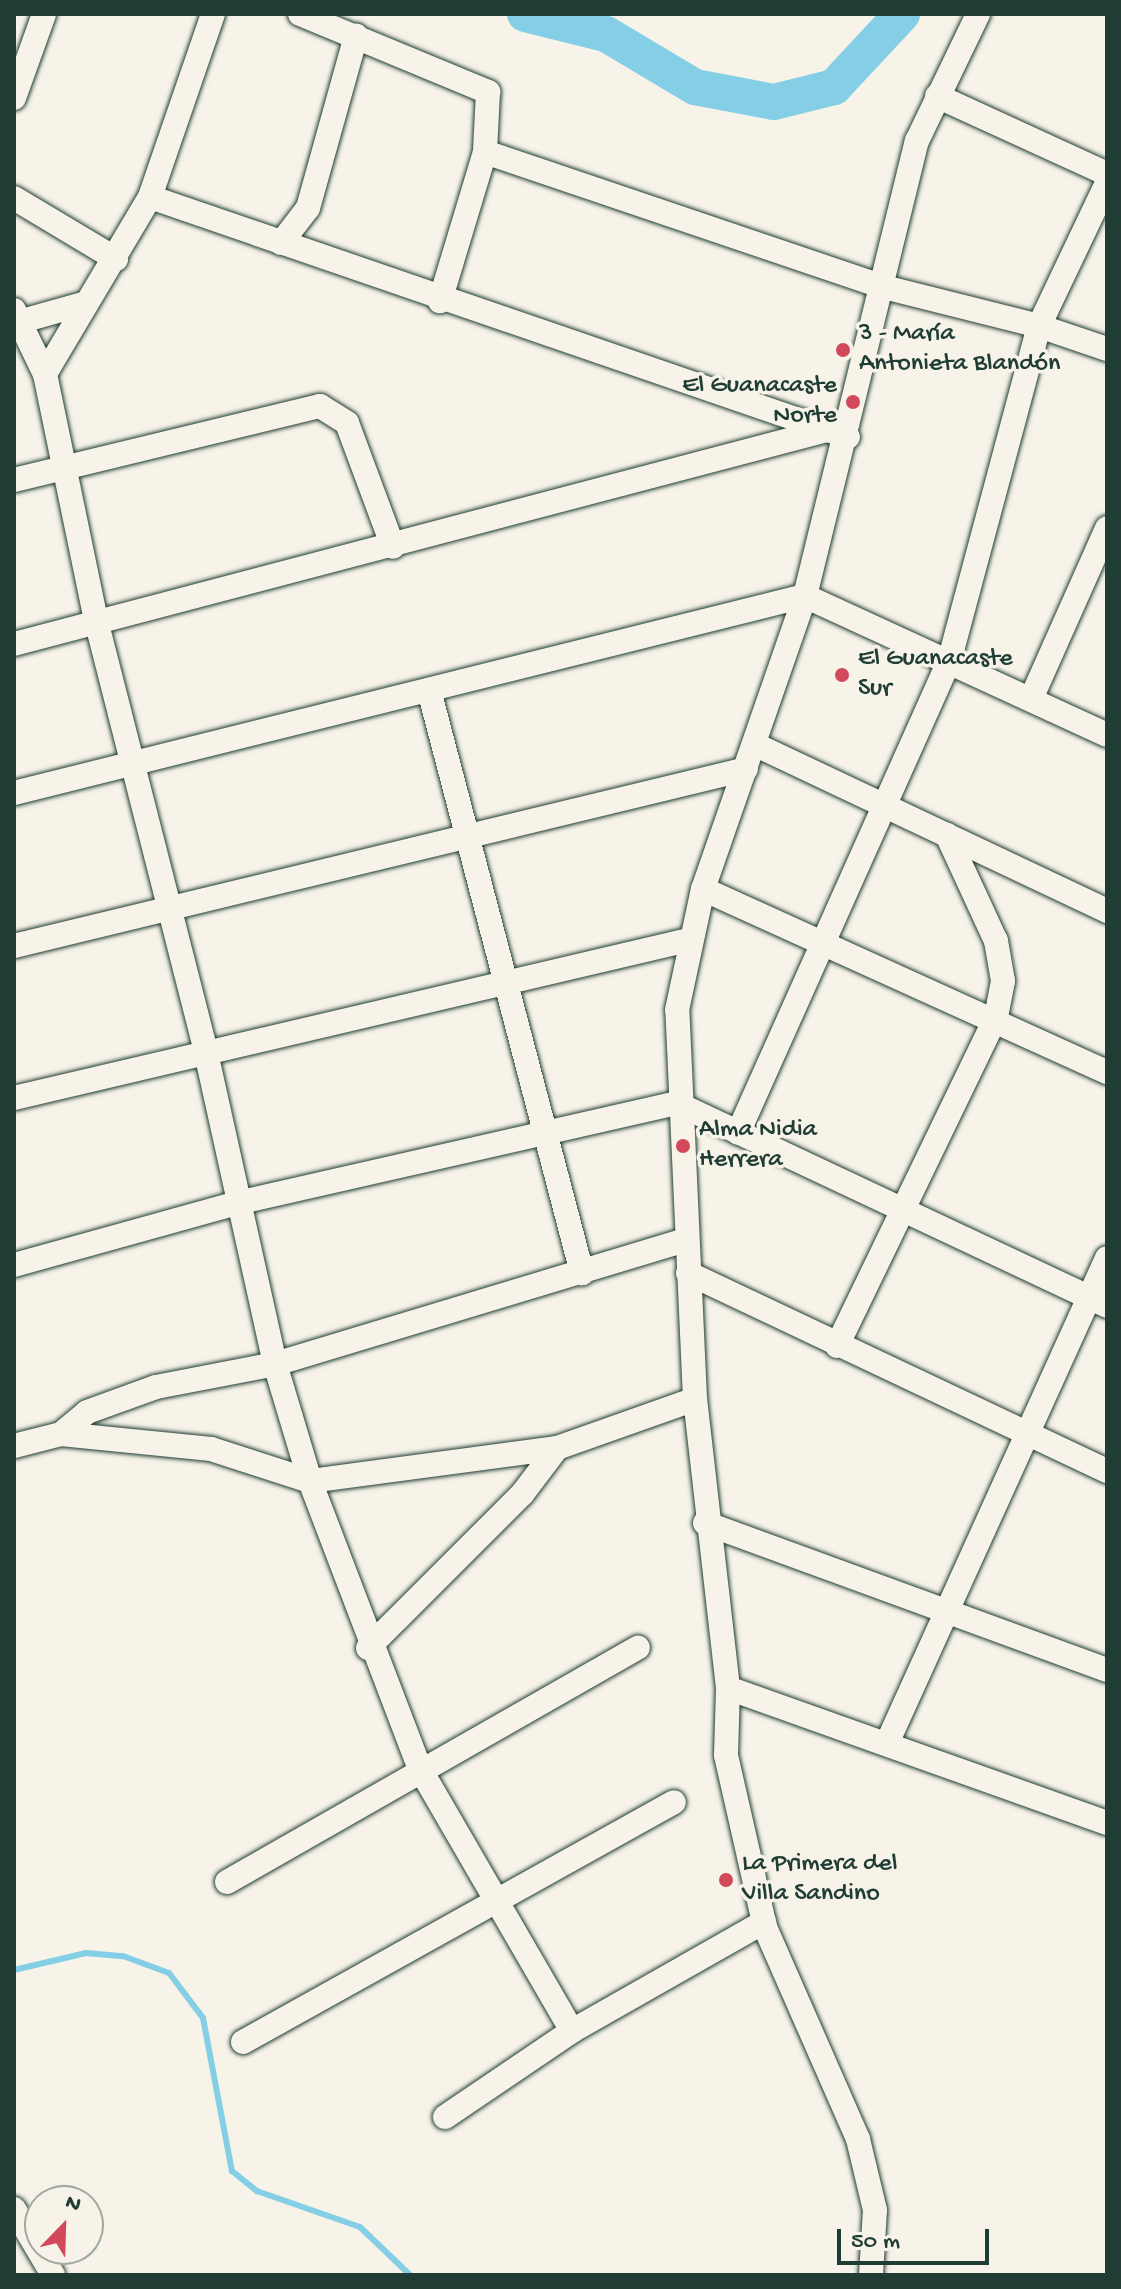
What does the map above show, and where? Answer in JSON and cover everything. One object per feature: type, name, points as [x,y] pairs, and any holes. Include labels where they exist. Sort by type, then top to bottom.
[{"type":"street","points":[[14,98],[44,14]]},
{"type":"street","points":[[45,374],[83,304],[116,259],[150,197],[213,14]]},
{"type":"street","points":[[300,14],[481,83],[492,103],[485,152],[440,301]]},
{"type":"street","points":[[871,2275],[875,2210],[858,2139],[764,1922],[726,1755],[728,1688],[705,1523],[695,1399],[676,1103],[677,1010],[688,940],[703,889],[805,596],[838,433],[884,287],[917,141],[978,14]]},
{"type":"street","points":[[281,243],[308,208],[356,36]]},
{"type":"street","points":[[937,96],[1107,174]]},
{"type":"street","points":[[485,152],[884,287],[1039,326],[1107,349]]},
{"type":"street","points":[[738,1133],[826,944],[950,659],[1039,326],[1107,183]]},
{"type":"street","points":[[150,197],[440,301],[838,433]]},
{"type":"street","points":[[14,198],[116,259]]},
{"type":"street","points":[[308,208],[319,258]]},
{"type":"street","points":[[83,304],[18,315],[45,374],[97,624],[171,904],[275,1364],[310,1481],[368,1648],[419,1767],[572,2031]]},
{"type":"street","points":[[14,480],[320,406],[347,423],[393,547]]},
{"type":"street","points":[[14,644],[838,433]]},
{"type":"street","points":[[1031,699],[1107,528]]},
{"type":"street","points":[[14,793],[133,762],[430,694],[805,596],[950,659],[1107,735]]},
{"type":"street","points":[[430,694],[470,834],[503,985],[582,1273]]},
{"type":"street","points":[[754,744],[886,803],[1107,911]]},
{"type":"street","points":[[14,946],[171,904],[746,769]]},
{"type":"street","points":[[837,1346],[996,1017],[1003,981],[996,941],[947,835]]},
{"type":"street","points":[[703,889],[996,1017],[1107,1072]]},
{"type":"street","points":[[14,1098],[205,1048],[503,985],[688,940]]},
{"type":"street","points":[[14,1265],[237,1203],[676,1103],[1098,1302]]},
{"type":"street","points":[[61,1434],[87,1412],[156,1387],[275,1364],[685,1240]]},
{"type":"street","points":[[888,1741],[1028,1433],[1098,1302],[1107,1258]]},
{"type":"street","points":[[688,1273],[1107,1471]]},
{"type":"street","points":[[14,1446],[61,1434],[211,1449],[310,1481],[557,1448],[695,1399]]},
{"type":"street","points":[[368,1648],[523,1493],[557,1448]]},
{"type":"street","points":[[705,1523],[948,1609],[1107,1670]]},
{"type":"street","points":[[227,1882],[419,1767],[638,1648]]},
{"type":"street","points":[[728,1688],[888,1741],[1107,1823]]},
{"type":"street","points":[[243,2042],[674,1802]]},
{"type":"street","points":[[445,2117],[572,2031],[764,1922]]},
{"type":"street","points":[[14,2209],[53,2275]]},
{"type":"waterway","points":[[525,14],[606,34],[695,87],[774,102],[834,87],[902,14]]},
{"type":"waterway","points":[[14,1970],[86,1953],[123,1956],[169,1973],[203,2018],[232,2171],[257,2191],[360,2227],[410,2275]]},
{"type":"place","name":"3 - María Antonieta Blandón","points":[[843,350]]},
{"type":"place","name":"El Guanacaste Norte","points":[[853,402]]},
{"type":"place","name":"El Guanacaste Sur","points":[[842,675]]},
{"type":"place","name":"Alma Nidia Herrera","points":[[683,1146]]},
{"type":"place","name":"La Primera del Villa Sandino","points":[[726,1880]]}]
